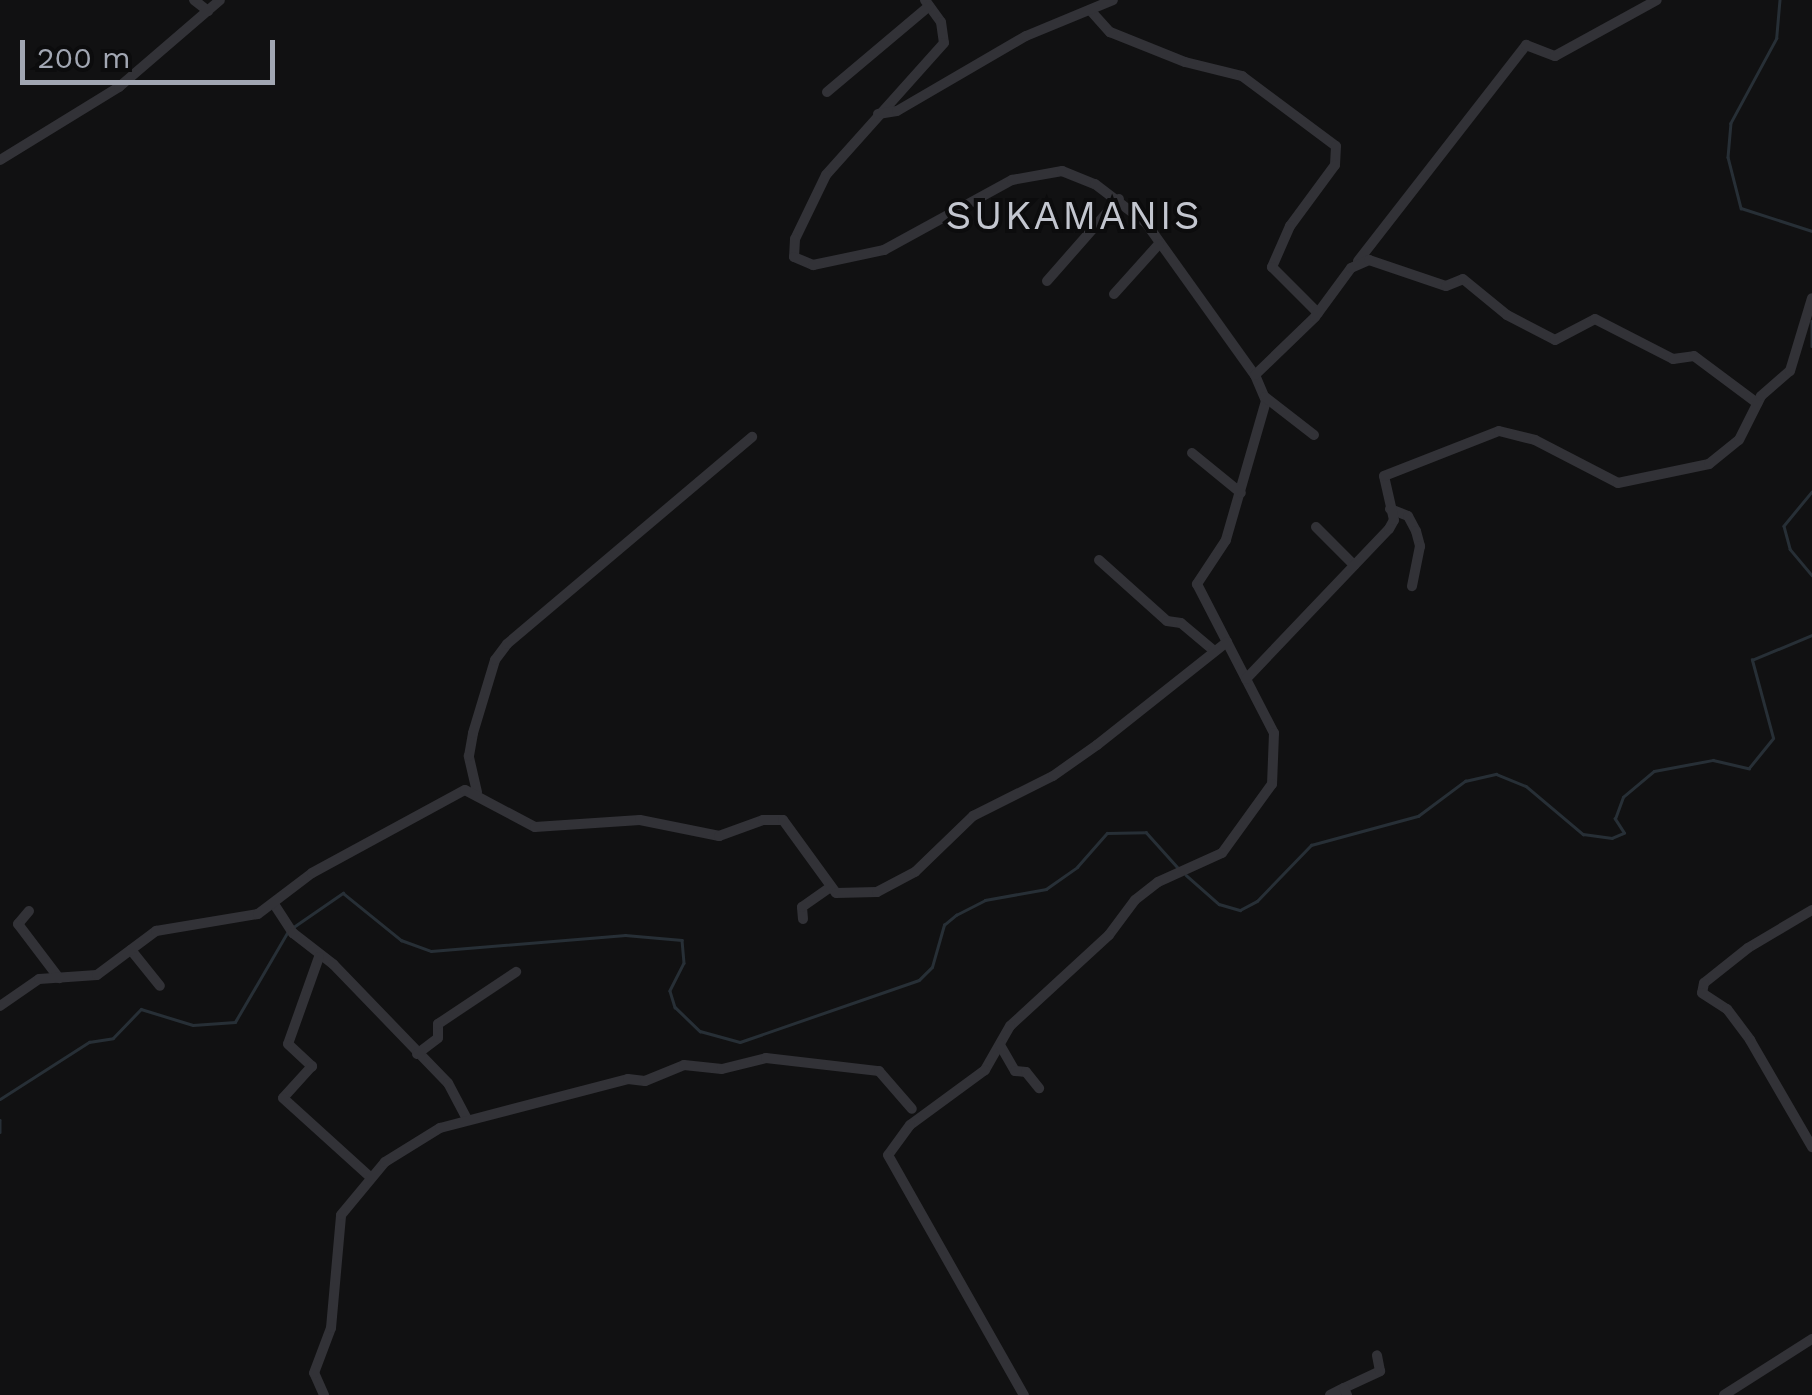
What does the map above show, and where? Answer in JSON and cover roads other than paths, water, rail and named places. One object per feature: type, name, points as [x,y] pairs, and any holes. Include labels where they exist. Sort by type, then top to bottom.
[{"type":"street","points":[[194,0],[208,11]]},
{"type":"street","points":[[0,160],[119,87],[220,0]]},
{"type":"street","points":[[878,114],[897,111],[1026,36],[1113,0]]},
{"type":"street","points":[[1255,375],[1318,313],[1526,45],[1555,56],[1657,0]]},
{"type":"street","points":[[827,92],[927,3],[941,22],[944,44],[878,114],[814,196],[794,239],[794,257],[802,263],[884,250],[1042,170],[1078,176],[1118,199],[1160,244],[1255,375],[1266,397],[1314,434]]},
{"type":"street","points":[[1090,10],[1110,32],[1185,62],[1242,76],[1336,146],[1335,166],[1290,226],[1272,267],[1318,313]]},
{"type":"street","points":[[1047,282],[1118,199]]},
{"type":"street","points":[[1114,294],[1160,244]]},
{"type":"street","points":[[1358,261],[1387,264],[1446,286],[1461,278],[1512,318],[1555,340],[1595,319],[1668,357],[1694,356],[1757,403]]},
{"type":"street","points":[[1246,679],[1390,529],[1384,476],[1481,434],[1503,431],[1535,440],[1618,483],[1709,464],[1738,440],[1757,403],[1790,371],[1812,298]]},
{"type":"street","points":[[1024,1395],[888,1155],[910,1125],[985,1070],[1038,995],[1109,935],[1134,900],[1158,882],[1222,853],[1258,809],[1276,773],[1277,744],[1197,584],[1226,540],[1266,397]]},
{"type":"street","points":[[477,792],[469,756],[495,660],[531,619],[584,582],[752,437]]},
{"type":"street","points":[[1192,453],[1241,492]]},
{"type":"street","points":[[1390,509],[1408,516],[1416,531],[1420,550],[1412,586]]},
{"type":"street","points":[[1316,527],[1354,565]]},
{"type":"street","points":[[1099,560],[1167,621],[1181,623],[1212,650]]},
{"type":"street","points":[[0,1006],[32,983],[97,975],[156,931],[240,920],[274,904],[312,873],[465,790],[477,792],[535,827],[640,820],[719,836],[763,820],[783,820],[831,887],[856,895],[902,880],[973,816],[1062,770],[1227,642]]},
{"type":"street","points":[[803,919],[802,906],[831,887]]},
{"type":"street","points":[[274,904],[319,957],[448,1084],[467,1118]]},
{"type":"street","points":[[1812,910],[1748,948],[1704,983],[1702,993],[1728,1009],[1812,1147]]},
{"type":"street","points":[[29,911],[18,924],[59,978]]},
{"type":"street","points":[[131,950],[160,986]]},
{"type":"street","points":[[319,957],[288,1044],[312,1066],[283,1098],[369,1176]]},
{"type":"street","points":[[417,1054],[438,1038],[438,1024],[516,972]]},
{"type":"street","points":[[1000,1045],[1015,1071],[1026,1072],[1039,1088]]},
{"type":"street","points":[[324,1395],[314,1373],[338,1286],[337,1226],[369,1176],[440,1128],[628,1079],[645,1081],[684,1065],[722,1069],[766,1058],[879,1071],[912,1109]]},
{"type":"street","points":[[1724,1395],[1812,1339]]},
{"type":"street","points":[[1330,1395],[1346,1392],[1380,1371],[1377,1355]]},
{"type":"waterway","points":[[1780,0],[1777,38],[1731,123],[1728,157],[1741,208],[1812,231]]},
{"type":"waterway","points":[[1812,321],[1812,346]]},
{"type":"waterway","points":[[1812,492],[1784,526],[1790,549],[1812,575]]},
{"type":"waterway","points":[[1186,875],[1219,904],[1240,910],[1257,901],[1311,845],[1418,816],[1465,781],[1496,774],[1526,786],[1583,834],[1612,838],[1624,833],[1615,819],[1623,797],[1654,771],[1713,760],[1749,768],[1773,738],[1752,660],[1812,635]]},
{"type":"waterway","points":[[292,928],[343,893],[401,940],[431,951],[625,935],[682,940],[684,963],[670,991],[675,1007],[700,1031],[740,1042],[919,980],[932,967],[944,925],[956,915],[985,900],[1046,889],[1077,867],[1107,833],[1146,832],[1180,870]]},
{"type":"waterway","points":[[0,1099],[89,1042],[113,1038],[141,1009],[193,1025],[235,1022],[287,933]]},
{"type":"waterway","points":[[0,1120],[0,1132]]},
{"type":"district","name":"SUKAMANIS","points":[[1074,216]]}]
